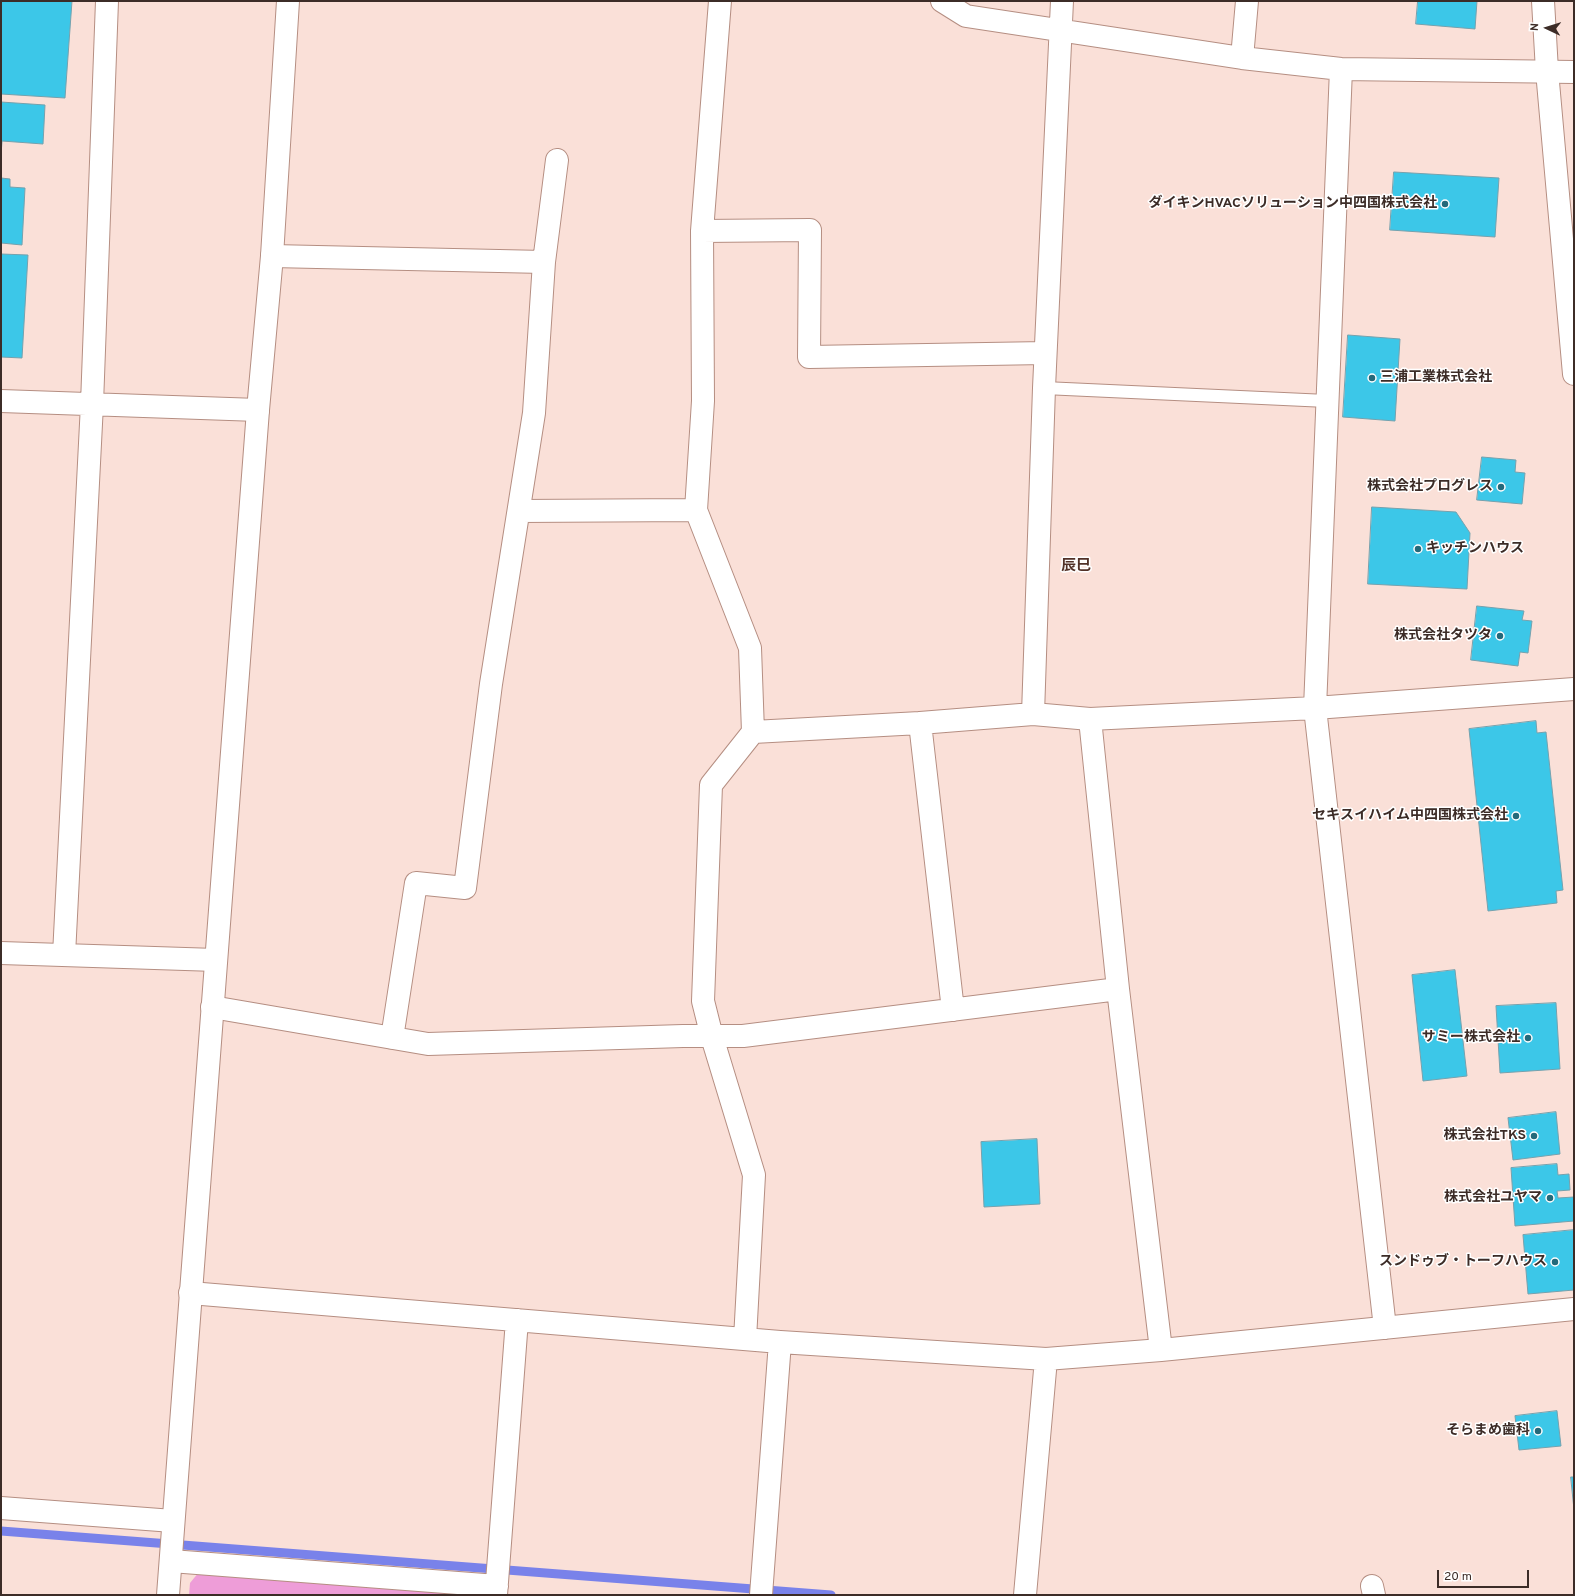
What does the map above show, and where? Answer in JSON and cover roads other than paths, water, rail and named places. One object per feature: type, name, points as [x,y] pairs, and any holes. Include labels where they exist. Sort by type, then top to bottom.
[{"type":"street","points":[[64,955],[92,404],[106,1]]},
{"type":"street","points":[[168,1595],[258,410],[272,256],[288,1]]},
{"type":"street","points":[[720,1],[702,231],[703,401],[696,510],[750,648],[753,732],[711,785],[703,1001],[712,1036],[754,1175],[745,1339]]},
{"type":"street","points":[[942,1],[966,16],[1242,58],[1341,69],[1574,72]]},
{"type":"street","points":[[1033,714],[1045,353],[1062,1]]},
{"type":"street","points":[[1242,58],[1247,1]]},
{"type":"street","points":[[1543,1],[1546,71],[1574,374]]},
{"type":"street","points":[[1341,69],[1315,708],[1385,1328]]},
{"type":"street","points":[[392,1038],[416,883],[465,888],[491,684],[534,413],[544,262],[557,160]]},
{"type":"street","points":[[702,231],[810,230],[809,357],[1045,353]]},
{"type":"street","points":[[272,256],[544,262]]},
{"type":"street","points":[[1,401],[258,410]]},
{"type":"street","points":[[519,511],[696,510]]},
{"type":"street","points":[[753,732],[920,724],[1033,714],[1090,719],[1315,708],[1574,689]]},
{"type":"street","points":[[1090,719],[1118,989],[1161,1350]]},
{"type":"street","points":[[920,724],[953,1010]]},
{"type":"street","points":[[1,953],[216,960]]},
{"type":"street","points":[[212,1007],[428,1044],[743,1036],[1118,989]]},
{"type":"street","points":[[190,1293],[780,1342],[1046,1359],[1161,1350],[1574,1309]]},
{"type":"street","points":[[1,1508],[172,1543],[497,1579],[517,1320]]},
{"type":"street","points":[[761,1587],[780,1342]]},
{"type":"street","points":[[1025,1595],[1046,1359]]},
{"type":"lane","points":[[1044,388],[1327,401]]},
{"type":"waterway","points":[[1,1531],[831,1595]]},
{"type":"place","name":"ダイキンHVACソリューション中四国株式会社","points":[[1445,204]]},
{"type":"place","name":"三浦工業株式会社","points":[[1372,378]]},
{"type":"place","name":"株式会社プログレス","points":[[1501,487]]},
{"type":"place","name":"キッチンハウス","points":[[1418,549]]},
{"type":"place","name":"株式会社タツタ","points":[[1500,636]]},
{"type":"place","name":"セキスイハイム中四国株式会社","points":[[1516,816]]},
{"type":"place","name":"サミー株式会社","points":[[1528,1038]]},
{"type":"place","name":"株式会社TKS","points":[[1534,1136]]},
{"type":"place","name":"株式会社ユヤマ","points":[[1550,1198]]},
{"type":"place","name":"スンドゥブ・トーフハウス","points":[[1555,1262]]},
{"type":"place","name":"そらまめ歯科","points":[[1538,1431]]},
{"type":"district","name":"辰巳","points":[[1076,567]]}]
